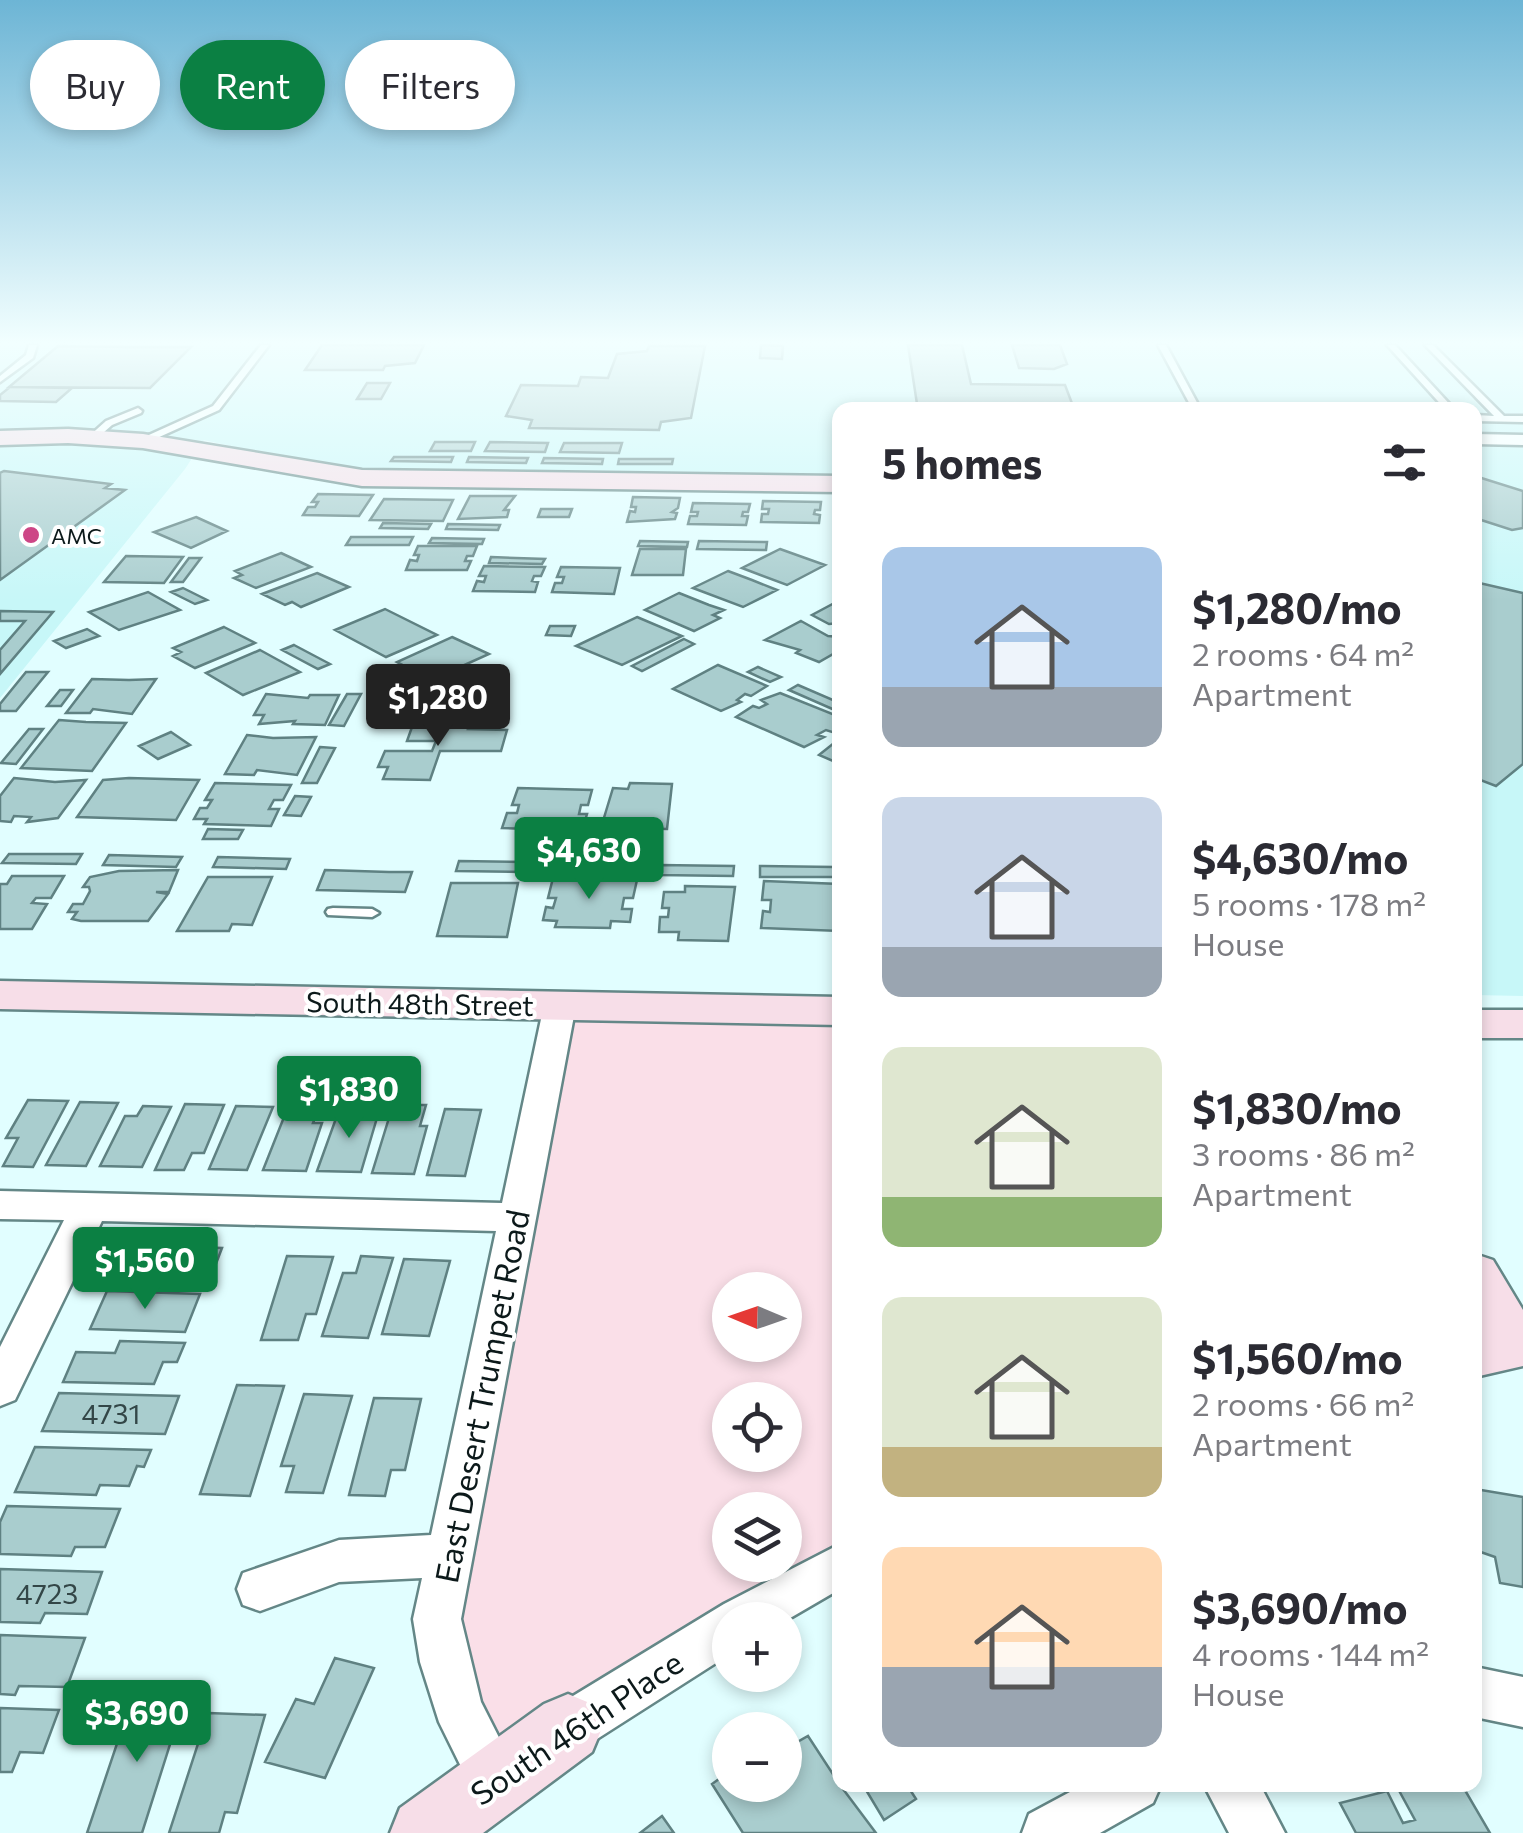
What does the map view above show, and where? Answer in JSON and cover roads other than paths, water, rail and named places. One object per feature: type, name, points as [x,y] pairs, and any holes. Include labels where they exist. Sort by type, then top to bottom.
[{"type":"street","points":[[56,431],[80,437]]},
{"type":"street","points":[[0,438],[143,441],[362,478],[832,484]]},
{"type":"street","points":[[1482,439],[1523,440]]},
{"type":"street","name":"South 48th Street","points":[[0,995],[832,1011]]},
{"type":"street","name":"East Desert Trumpet Road","points":[[494,1780],[470,1741],[441,1658],[437,1619],[560,1005]]},
{"type":"street","points":[[1482,1024],[1523,1024]]},
{"type":"street","points":[[0,1205],[518,1216]]},
{"type":"street","points":[[0,1388],[90,1207]]},
{"type":"street","points":[[1482,1288],[1506,1350]]},
{"type":"street","points":[[260,1589],[339,1561],[447,1556]]},
{"type":"street","points":[[773,1602],[832,1569]]},
{"type":"street","name":"South 46th Place","points":[[425,1833],[568,1728],[712,1637]]},
{"type":"street","points":[[1482,1693],[1523,1702]]},
{"type":"street","points":[[1048,1833],[1122,1792]]},
{"type":"street","points":[[1234,1792],[1259,1833]]},
{"type":"lane","points":[[80,437],[94,431]]},
{"type":"lane","points":[[143,441],[166,431]]},
{"type":"lane","points":[[333,912],[372,913]]},
{"type":"place","name":"AMC","points":[[31,535]]}]
